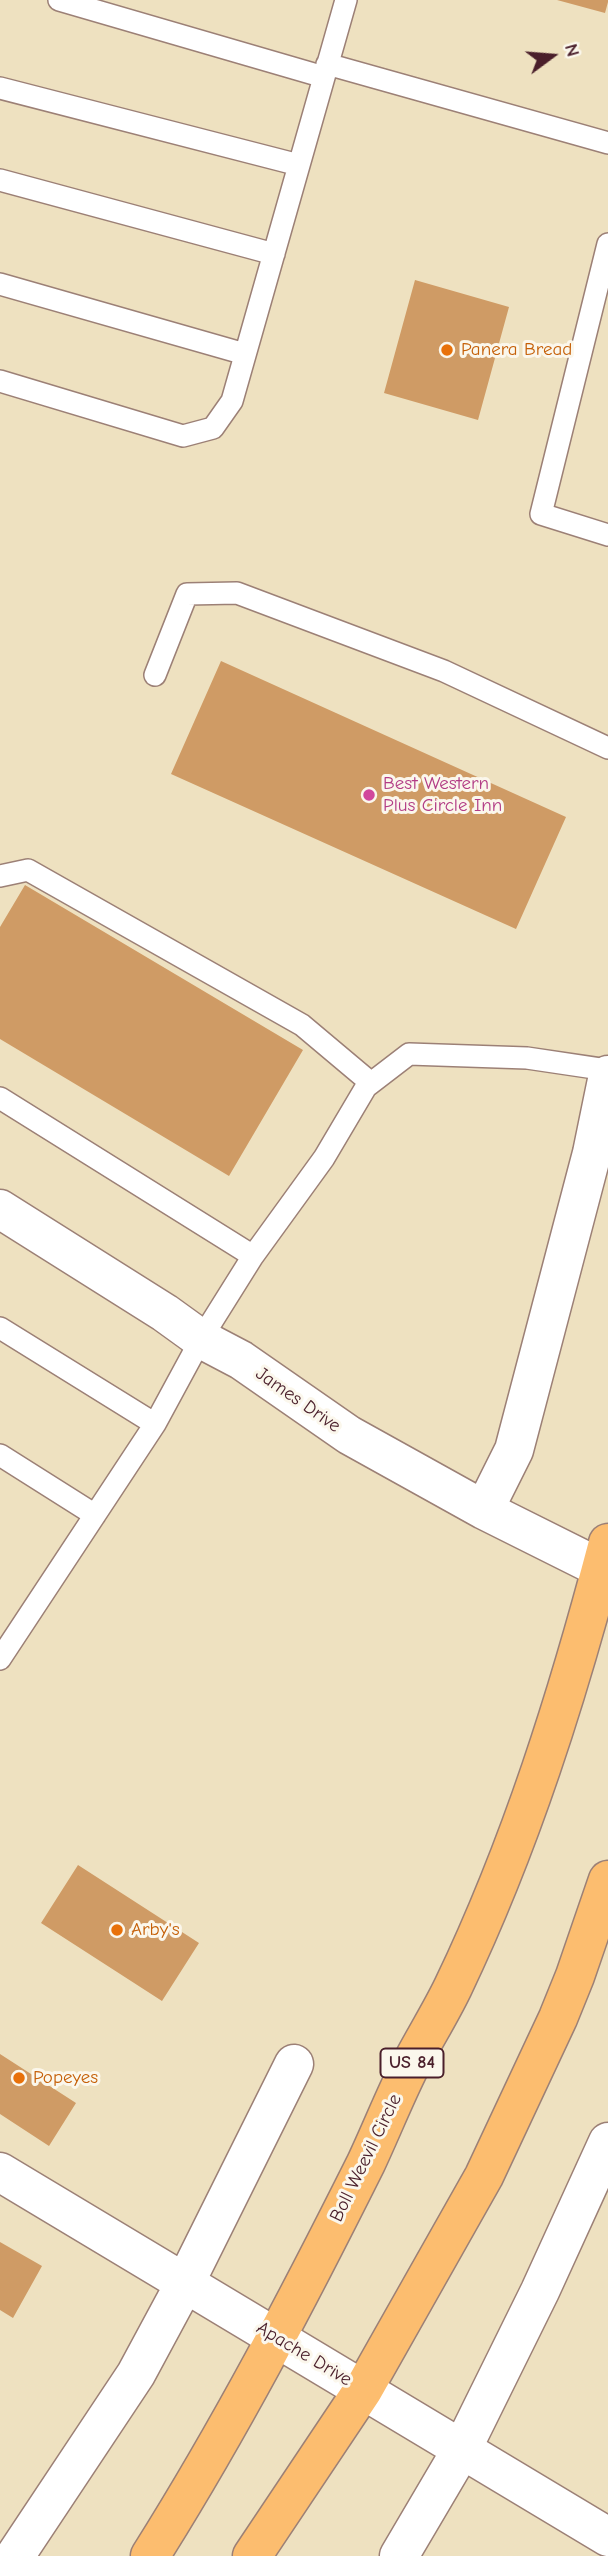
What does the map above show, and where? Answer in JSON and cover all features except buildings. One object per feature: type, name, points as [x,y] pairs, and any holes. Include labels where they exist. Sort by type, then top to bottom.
[{"type":"highway","name":"Boll Weevil Circle","points":[[150,2556],[192,2489],[277,2338],[367,2160],[411,2065],[453,1989],[506,1867],[550,1744],[606,1561]]},
{"type":"highway","points":[[252,2556],[363,2390],[484,2176],[558,2018],[608,1880]]},
{"type":"street","points":[[484,1510],[514,1450],[592,1153],[607,1079]]},
{"type":"street","name":"James Drive","points":[[0,1209],[165,1313],[201,1339],[241,1360],[349,1434],[484,1510],[606,1561]]},
{"type":"street","points":[[15,2556],[136,2374],[295,2064]]},
{"type":"street","points":[[399,2556],[462,2449],[540,2291],[608,2142]]},
{"type":"street","name":"Apache Drive","points":[[0,2172],[608,2537]]},
{"type":"lane","points":[[59,0],[608,143]]},
{"type":"lane","points":[[0,381],[183,436],[213,428],[232,401],[346,0]]},
{"type":"lane","points":[[0,88],[299,165]]},
{"type":"lane","points":[[0,180],[274,254]]},
{"type":"lane","points":[[608,244],[541,514],[608,535]]},
{"type":"lane","points":[[0,284],[245,354]]},
{"type":"lane","points":[[155,675],[187,594],[237,593],[444,671],[608,748]]},
{"type":"lane","points":[[0,876],[28,870],[87,902],[302,1025],[371,1083]]},
{"type":"lane","points":[[0,1658],[155,1424],[201,1339],[253,1256],[324,1158],[366,1087],[409,1054],[527,1058],[607,1079]]},
{"type":"lane","points":[[0,1098],[253,1256]]},
{"type":"lane","points":[[0,1328],[155,1424]]},
{"type":"lane","points":[[0,1455],[94,1515]]},
{"type":"place","name":"Panera Bread","points":[[447,350]]},
{"type":"place","name":"Best Western Plus Circle Inn","points":[[369,795]]},
{"type":"place","name":"Arby's","points":[[117,1930]]},
{"type":"place","name":"Popeyes","points":[[19,2078]]}]
